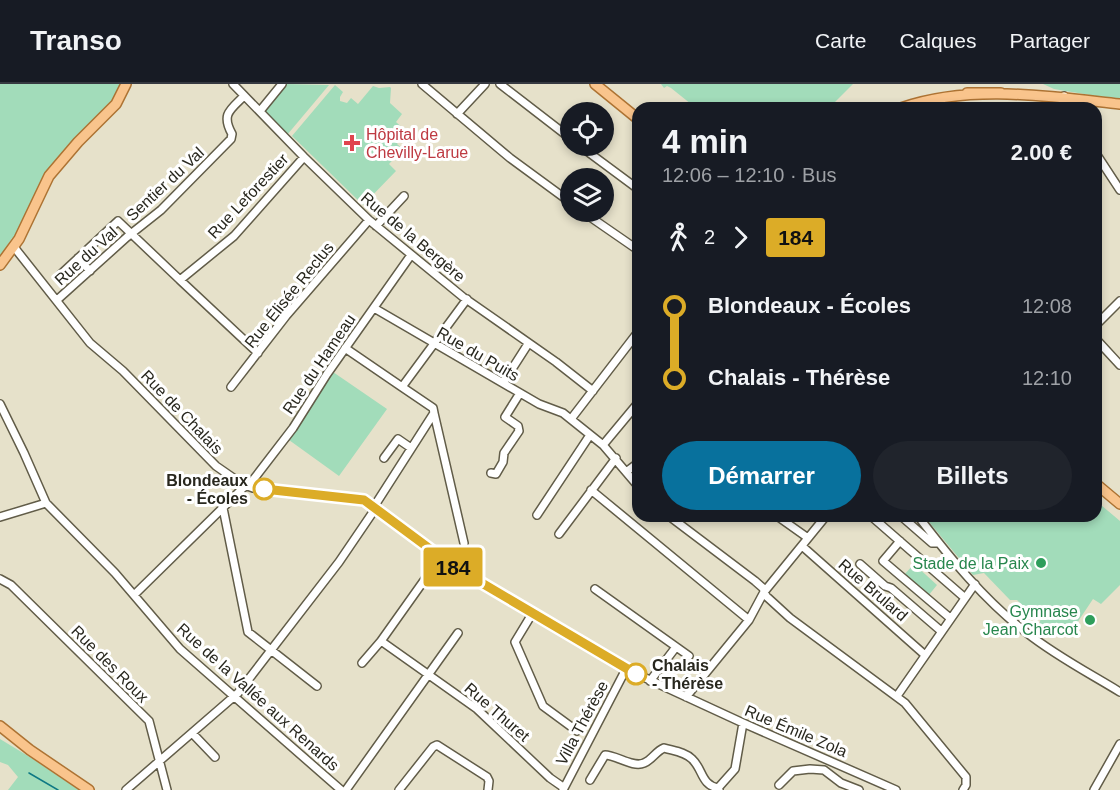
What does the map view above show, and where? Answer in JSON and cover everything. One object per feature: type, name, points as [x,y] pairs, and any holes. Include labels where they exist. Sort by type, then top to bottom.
[{"type":"main road","points":[[0,265],[14,247],[49,176],[78,142],[116,104],[126,84]]},
{"type":"main road","points":[[595,84],[632,114]]},
{"type":"main road","points":[[603,84],[632,107]]},
{"type":"main road","points":[[917,102],[939,94],[986,86]]},
{"type":"main road","points":[[955,94],[961,90],[986,86],[1031,90],[1064,102]]},
{"type":"main road","points":[[924,102],[939,94],[1002,93],[1064,102]]},
{"type":"main road","points":[[1102,103],[1120,104]]},
{"type":"main road","points":[[1102,107],[1120,110]]},
{"type":"main road","points":[[1102,489],[1120,504]]},
{"type":"main road","points":[[1102,497],[1120,512]]},
{"type":"main road","points":[[0,726],[30,750]]},
{"type":"main road","points":[[0,732],[89,790]]},
{"type":"street","name":"Rue de la Bergère","points":[[233,84],[376,226],[467,299],[593,391]]},
{"type":"street","points":[[260,111],[282,84]]},
{"type":"street","points":[[422,84],[510,158],[560,195]]},
{"type":"street","points":[[457,114],[485,84]]},
{"type":"street","points":[[500,84],[560,130]]},
{"type":"street","name":"Sentier du Val","points":[[59,276],[118,221],[132,233],[161,210],[231,138],[232,134],[227,124],[228,114],[244,96]]},
{"type":"street","points":[[593,156],[632,185]]},
{"type":"street","name":"Rue Leforestier","points":[[180,279],[234,236],[304,157]]},
{"type":"street","points":[[1102,162],[1120,190]]},
{"type":"street","points":[[376,226],[404,196]]},
{"type":"street","name":"Rue Élisée Reclus","points":[[231,387],[286,316],[369,220]]},
{"type":"street","points":[[598,222],[632,246]]},
{"type":"street","points":[[132,233],[258,353]]},
{"type":"street","name":"Rue du Val","points":[[57,300],[132,233]]},
{"type":"street","name":"Rue de Chalais","points":[[14,247],[90,343],[128,376],[216,466],[246,486],[359,498],[440,558],[532,614],[626,669],[686,697]]},
{"type":"street","name":"Rue du Hameau","points":[[134,595],[246,486],[293,428],[345,348],[411,255]]},
{"type":"street","points":[[78,258],[90,271]]},
{"type":"street","points":[[402,387],[467,299]]},
{"type":"street","points":[[1102,319],[1120,301]]},
{"type":"street","name":"Rue du Puits","points":[[374,308],[520,393],[571,419],[603,445],[632,479]]},
{"type":"street","points":[[571,419],[632,340]]},
{"type":"street","points":[[503,383],[528,344]]},
{"type":"street","points":[[1102,346],[1120,365]]},
{"type":"street","points":[[345,348],[433,408],[464,543]]},
{"type":"street","points":[[491,473],[496,474],[503,462],[504,453],[519,431],[518,426],[505,417],[520,393]]},
{"type":"street","name":"Rue de la Vallée aux Renards","points":[[0,404],[46,503],[134,595],[180,649],[341,790]]},
{"type":"street","points":[[603,445],[632,410]]},
{"type":"street","points":[[126,790],[234,697],[339,562],[434,413]]},
{"type":"street","points":[[537,515],[590,435]]},
{"type":"street","points":[[384,458],[398,439],[411,448]]},
{"type":"street","points":[[559,534],[616,458]]},
{"type":"street","points":[[626,472],[632,468]]},
{"type":"street","points":[[591,490],[749,620]]},
{"type":"street","points":[[0,516],[46,503]]},
{"type":"street","points":[[223,508],[248,632],[317,686]]},
{"type":"street","points":[[677,522],[755,581],[790,618],[897,696],[919,717],[966,777],[963,790]]},
{"type":"street","points":[[785,522],[808,538]]},
{"type":"street","points":[[686,697],[749,620],[764,592],[820,522]]},
{"type":"street","points":[[878,522],[965,598]]},
{"type":"street","points":[[908,522],[932,543],[938,543]]},
{"type":"street","points":[[922,522],[975,584],[1028,634],[1120,692]]},
{"type":"street","points":[[900,541],[883,561],[950,618]]},
{"type":"street","name":"Rue Brulard","points":[[802,546],[925,655]]},
{"type":"street","points":[[362,663],[381,641],[440,558]]},
{"type":"street","points":[[860,564],[941,631]]},
{"type":"street","name":"Rue des Roux","points":[[0,579],[11,585],[149,722],[167,790]]},
{"type":"street","points":[[897,696],[975,584]]},
{"type":"street","points":[[595,589],[689,656]]},
{"type":"street","points":[[532,614],[515,642],[543,706],[577,731]]},
{"type":"street","points":[[346,790],[458,633]]},
{"type":"street","name":"Rue Thuret","points":[[381,641],[477,709],[563,788]]},
{"type":"street","points":[[650,681],[676,647]]},
{"type":"street","name":"Villa Thérèse","points":[[563,788],[585,751],[602,712],[626,669]]},
{"type":"street","name":"Rue Émile Zola","points":[[686,697],[896,790]]},
{"type":"street","points":[[591,780],[605,755],[639,764],[645,763],[664,748],[691,758],[697,764],[702,778],[711,787],[719,789],[735,769],[743,723]]},
{"type":"street","points":[[193,734],[215,758]]},
{"type":"street","points":[[1095,790],[1120,744]]},
{"type":"street","points":[[399,790],[437,745],[487,777],[488,790]]},
{"type":"street","points":[[779,785],[793,771],[810,769],[824,770],[841,783],[859,790]]},
{"type":"green space","points":[[0,84],[122,84],[111,104],[72,143],[0,258]]},
{"type":"green space","points":[[285,84],[329,85],[287,135],[265,112]]},
{"type":"green space","points":[[661,84],[853,84],[835,102],[688,102],[671,88],[667,86],[664,88]]},
{"type":"green space","points":[[1043,84],[1120,84],[1120,100],[1054,89]]},
{"type":"green space","name":"Hôpital de Chevilly-Larue","points":[[335,85],[343,92],[340,101],[347,103],[351,98],[358,104],[373,86],[390,87],[390,103],[402,114],[396,122],[406,131],[397,144],[403,149],[389,164],[396,171],[363,205],[292,136]]},
{"type":"green space","points":[[333,372],[387,409],[339,476],[289,440]]},
{"type":"green space","name":"Stade de la Paix","points":[[1102,506],[1120,521],[1120,585],[1101,604],[1093,599],[1069,635],[1039,626],[1042,613],[1026,609],[1017,600],[1010,600],[984,573],[973,575],[929,522],[1102,522]]},
{"type":"green space","points":[[914,564],[937,585],[928,596],[904,575]]},
{"type":"green space","points":[[0,739],[79,790],[8,790],[18,777],[8,765],[0,762]]},
{"type":"waterway","points":[[29,773],[58,790]]},
{"type":"bus line","name":"184","points":[[264,489],[364,500],[453,566],[636,674]]},
{"type":"place","name":"Hôpital de Chevilly-Larue","points":[[352,143]]},
{"type":"place","name":"Blondeaux - Écoles","points":[[264,489]]},
{"type":"place","name":"Stade de la Paix","points":[[1041,563]]},
{"type":"place","name":"Gymnase Jean Charcot","points":[[1090,620]]},
{"type":"place","name":"Chalais - Thérèse","points":[[636,674]]}]
